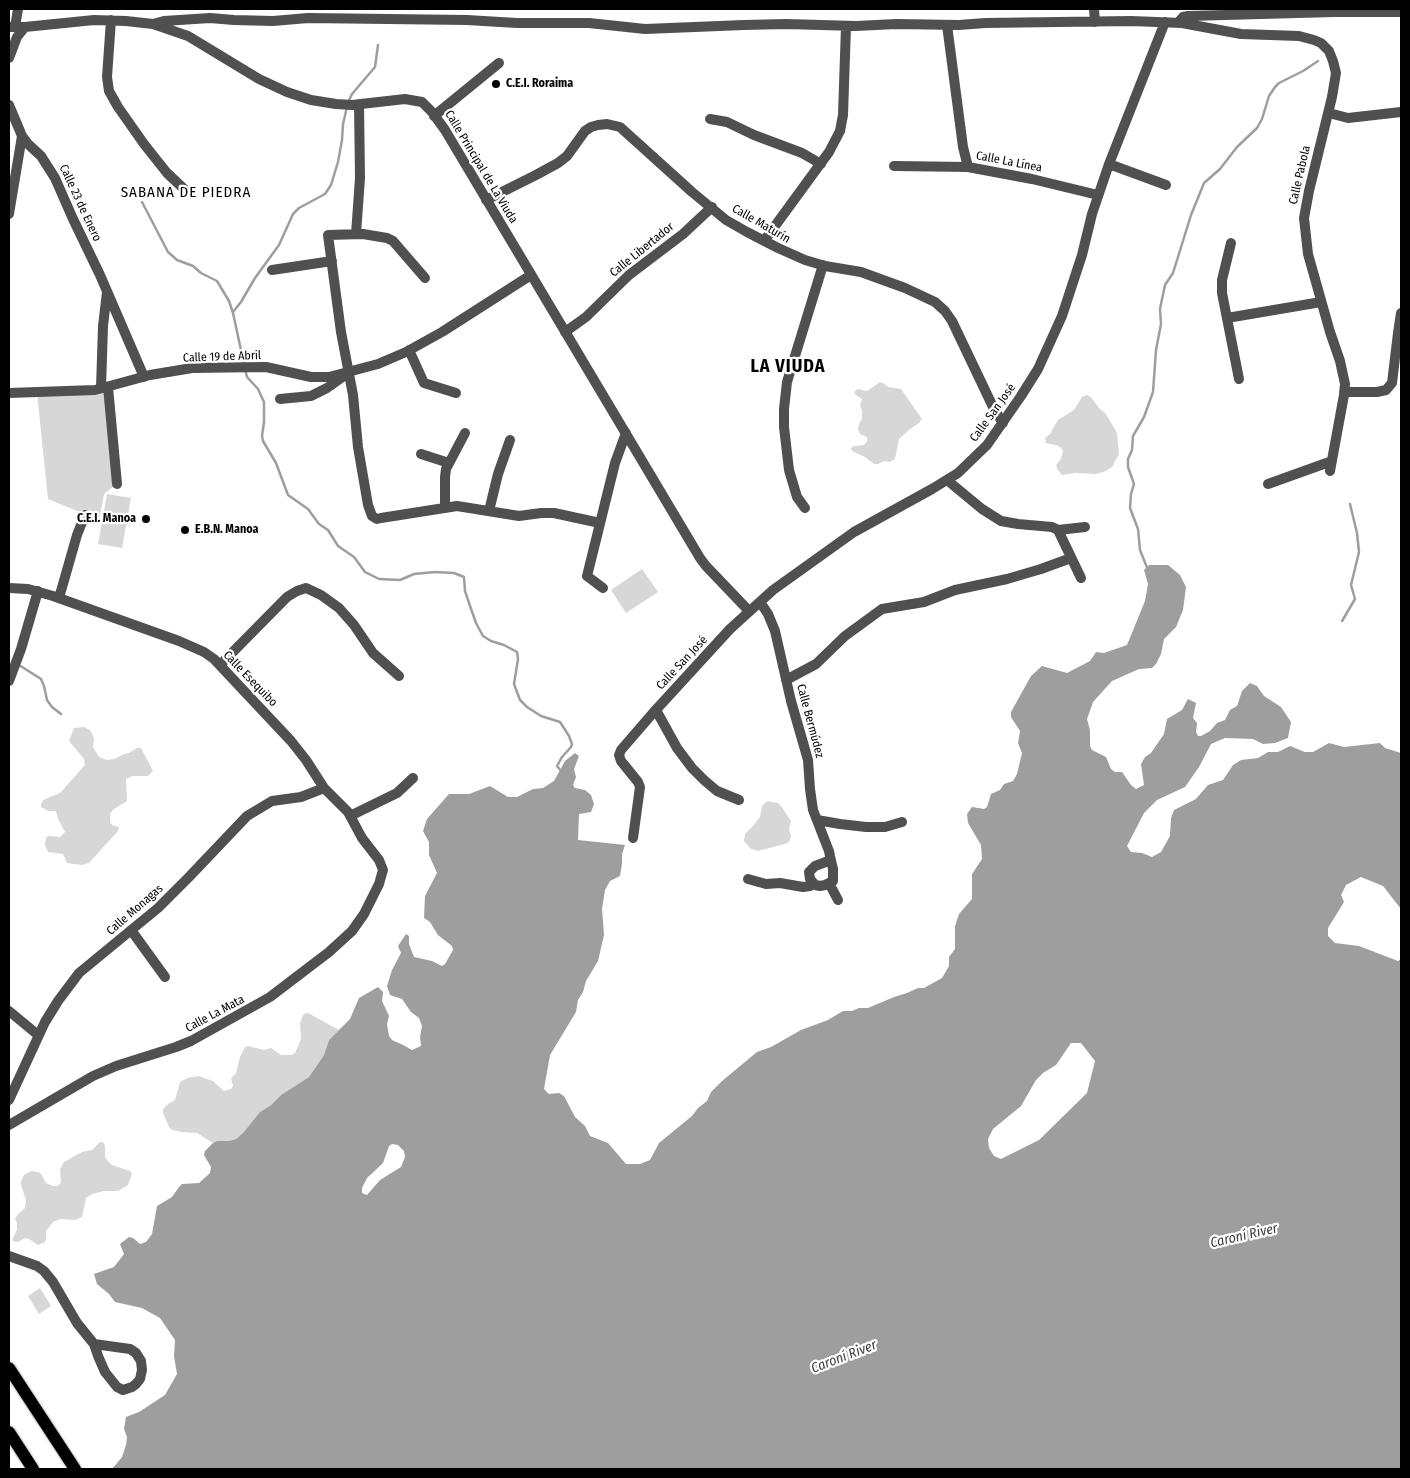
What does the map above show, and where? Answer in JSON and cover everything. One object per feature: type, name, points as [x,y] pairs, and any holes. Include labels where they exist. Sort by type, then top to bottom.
[{"type":"main road","points":[[9,1368],[75,1469]]},
{"type":"main road","points":[[9,1432],[29,1464]]},
{"type":"street","points":[[9,58],[17,37],[18,9]]},
{"type":"street","points":[[1094,9],[1095,22]]},
{"type":"street","points":[[1178,23],[1183,17],[1188,16],[1401,12]]},
{"type":"street","name":"Calle Pabola","points":[[153,24],[164,21],[210,18],[234,20],[308,18],[467,20],[517,24],[589,23],[645,29],[786,24],[846,26],[1164,22],[1205,26],[1248,35],[1299,36],[1321,43],[1331,55],[1336,73],[1329,113],[1307,198],[1304,218],[1308,254],[1340,362],[1344,378],[1344,392],[1331,466],[1268,484]]},
{"type":"street","points":[[111,20],[107,77],[109,91],[144,144],[167,173],[184,189]]},
{"type":"street","name":"Calle Principal de La Viuda","points":[[16,27],[62,22],[111,20],[153,24],[188,36],[274,87],[311,100],[355,105],[389,100],[415,100],[422,102],[445,130],[700,558],[750,611]]},
{"type":"street","name":"Calle San José","points":[[633,838],[640,787],[619,755],[621,750],[656,710],[730,629],[786,580],[854,532],[958,473],[987,445],[1003,423],[1038,369],[1059,322],[1082,255],[1098,195],[1164,22]]},
{"type":"street","name":"Calle La Línea","points":[[947,25],[963,147],[968,167],[1032,179],[1098,195]]},
{"type":"street","points":[[764,241],[821,164],[836,139],[842,124],[846,26]]},
{"type":"street","points":[[434,116],[499,63]]},
{"type":"street","points":[[355,105],[360,178],[356,234]]},
{"type":"street","name":"Calle 23 de Enero","points":[[9,106],[22,136],[41,156],[55,178],[144,376]]},
{"type":"street","points":[[1329,113],[1348,118],[1401,112]]},
{"type":"street","points":[[710,119],[727,122],[754,135],[802,153],[821,164]]},
{"type":"street","name":"Calle Maturín","points":[[486,200],[536,176],[558,163],[567,156],[585,131],[598,125],[607,124],[620,127],[664,168],[736,226],[786,252],[823,265],[861,272],[906,288],[935,302],[952,321],[994,409],[1003,423]]},
{"type":"street","points":[[9,214],[22,136]]},
{"type":"street","points":[[1109,164],[1166,185]]},
{"type":"street","points":[[894,166],[968,167]]},
{"type":"street","name":"Calle Libertador","points":[[565,332],[586,317],[629,275],[683,234],[712,207]]},
{"type":"street","points":[[425,278],[394,241],[378,236],[356,234],[328,235],[364,481],[372,516],[381,518],[467,506],[519,516],[554,513],[600,523]]},
{"type":"street","points":[[1231,243],[1222,280],[1222,299],[1239,379]]},
{"type":"street","points":[[272,270],[332,261]]},
{"type":"street","points":[[805,508],[797,497],[789,470],[784,409],[787,382],[823,265]]},
{"type":"street","name":"Calle 19 de Abril","points":[[9,393],[105,388],[144,376],[192,368],[266,368],[320,378],[349,372],[378,364],[409,350],[452,326],[531,275]]},
{"type":"street","points":[[107,291],[103,326],[105,388],[117,484]]},
{"type":"street","points":[[1227,318],[1321,302]]},
{"type":"street","points":[[1344,392],[1377,392],[1397,384],[1398,332],[1401,313]]},
{"type":"street","points":[[409,350],[424,383],[456,393]]},
{"type":"street","points":[[280,399],[311,396],[327,388],[349,372]]},
{"type":"street","points":[[445,508],[445,477],[449,463],[465,433]]},
{"type":"street","points":[[604,588],[587,576],[615,463],[626,433]]},
{"type":"street","points":[[489,511],[500,466],[510,440]]},
{"type":"street","points":[[421,454],[449,463]]},
{"type":"street","points":[[947,480],[982,509],[1001,521],[1052,527],[1058,530],[1085,528]]},
{"type":"street","points":[[59,598],[77,535],[85,515]]},
{"type":"street","points":[[1033,526],[1051,534],[1070,554]]},
{"type":"street","points":[[1058,530],[1081,578]]},
{"type":"street","points":[[786,680],[816,664],[846,636],[882,609],[924,602],[955,590],[1007,579],[1070,554]]},
{"type":"street","name":"Calle Esequibo","points":[[9,588],[38,591],[204,652],[220,665],[291,741],[324,788],[345,808],[362,838],[382,866]]},
{"type":"street","points":[[220,665],[287,597],[306,588],[321,595],[339,608],[354,624],[373,653],[399,676]]},
{"type":"street","points":[[9,681],[38,591]]},
{"type":"street","name":"Calle Bermúdez","points":[[760,602],[771,620],[808,760],[812,803],[831,860],[831,881],[838,900]]},
{"type":"street","points":[[656,710],[677,748],[692,768],[718,791],[739,800]]},
{"type":"street","points":[[350,816],[396,793],[414,778]]},
{"type":"street","name":"Calle Monagas","points":[[9,1100],[38,1035],[74,978],[158,908],[247,816],[272,802],[301,797],[324,788]]},
{"type":"street","points":[[817,820],[866,827],[885,827],[902,822]]},
{"type":"street","points":[[831,860],[811,869],[808,876],[812,883],[820,886],[831,881]]},
{"type":"street","name":"Calle La Mata","points":[[9,1125],[93,1076],[116,1066],[191,1041],[270,997],[333,949],[357,925],[379,884],[383,874],[382,866]]},
{"type":"street","points":[[748,879],[766,884],[780,883],[803,888],[810,886],[812,883]]},
{"type":"street","points":[[131,930],[165,977]]},
{"type":"street","points":[[9,1011],[38,1035]]},
{"type":"street","points":[[9,1256],[44,1270],[77,1323],[94,1344],[106,1372],[117,1387],[123,1390],[136,1384],[140,1379],[142,1370],[141,1361],[136,1353],[130,1349],[94,1344]]},
{"type":"shaded area","points":[[880,382],[888,387],[901,389],[922,419],[899,439],[895,459],[890,462],[884,461],[874,464],[852,451],[851,448],[864,445],[867,441],[867,437],[860,434],[858,430],[862,419],[860,406],[862,399],[854,392],[858,389],[867,391]]},
{"type":"shaded area","points":[[108,387],[117,484],[104,494],[99,520],[48,499],[37,393]]},
{"type":"shaded area","points":[[1087,395],[1106,414],[1117,433],[1119,454],[1112,467],[1106,471],[1096,474],[1075,473],[1062,475],[1056,465],[1061,459],[1063,451],[1059,446],[1046,443],[1045,438],[1050,434],[1058,420],[1074,410],[1082,397]]},
{"type":"shaded area","points":[[107,494],[131,498],[122,548],[98,544]]},
{"type":"shaded area","points":[[642,569],[658,592],[626,613],[611,590]]},
{"type":"shaded area","points":[[84,727],[90,730],[94,738],[93,747],[99,757],[107,760],[114,759],[137,748],[141,748],[153,771],[148,776],[133,776],[126,779],[127,801],[114,809],[110,814],[110,822],[112,825],[119,827],[118,831],[89,863],[82,865],[67,863],[63,854],[48,852],[45,845],[46,837],[60,837],[65,832],[56,811],[48,811],[41,807],[41,804],[43,800],[60,793],[85,765],[84,759],[69,741],[74,728]]},
{"type":"shaded area","points":[[767,801],[778,803],[781,806],[791,821],[789,829],[791,836],[789,842],[785,844],[758,851],[751,849],[744,841],[745,834],[760,817],[762,806]]},
{"type":"shaded area","points":[[308,1013],[339,1030],[329,1040],[324,1055],[309,1077],[281,1095],[260,1112],[236,1139],[213,1143],[197,1133],[181,1132],[172,1130],[169,1127],[163,1109],[175,1100],[180,1082],[187,1078],[198,1076],[213,1081],[224,1091],[231,1089],[233,1086],[231,1078],[236,1073],[245,1047],[264,1050],[271,1048],[281,1055],[292,1055],[295,1053],[301,1039],[300,1024],[302,1017]]},
{"type":"shaded area","points":[[100,1142],[103,1142],[105,1157],[112,1165],[130,1171],[132,1174],[128,1185],[118,1191],[104,1191],[92,1194],[86,1198],[82,1217],[75,1220],[60,1219],[53,1222],[46,1231],[45,1242],[38,1245],[25,1238],[18,1242],[12,1240],[17,1230],[15,1219],[25,1208],[26,1200],[21,1185],[24,1175],[31,1171],[38,1172],[46,1183],[57,1186],[61,1181],[60,1169],[64,1162],[82,1152],[92,1150]]},
{"type":"shaded area","points":[[40,1288],[51,1306],[39,1314],[28,1296]]},
{"type":"water","name":"Caroní River","points":[[1149,565],[1168,565],[1180,575],[1186,587],[1183,610],[1176,627],[1164,639],[1161,654],[1156,664],[1152,668],[1139,669],[1112,681],[1093,702],[1087,719],[1092,750],[1106,757],[1111,769],[1115,772],[1122,772],[1136,789],[1144,785],[1141,764],[1145,757],[1151,753],[1164,734],[1167,719],[1182,710],[1188,699],[1196,703],[1193,718],[1197,723],[1196,732],[1198,736],[1210,731],[1217,723],[1225,720],[1230,710],[1237,706],[1242,691],[1250,683],[1257,686],[1264,696],[1281,707],[1291,722],[1288,738],[1275,743],[1263,744],[1253,739],[1225,738],[1211,744],[1199,767],[1185,787],[1157,800],[1144,813],[1127,846],[1131,852],[1142,853],[1152,857],[1161,852],[1170,836],[1171,818],[1174,810],[1196,799],[1208,785],[1223,780],[1233,765],[1241,760],[1258,758],[1268,752],[1278,752],[1290,746],[1305,752],[1313,752],[1329,743],[1344,747],[1380,743],[1385,748],[1401,753],[1401,909],[1383,886],[1361,877],[1346,885],[1341,895],[1344,902],[1328,928],[1328,936],[1335,943],[1359,946],[1398,961],[1401,959],[1401,1469],[112,1469],[122,1457],[126,1445],[127,1437],[124,1429],[126,1417],[139,1412],[165,1395],[177,1374],[174,1356],[175,1340],[160,1318],[142,1308],[115,1302],[97,1284],[94,1274],[114,1267],[124,1254],[120,1244],[129,1237],[140,1244],[146,1242],[152,1234],[157,1206],[172,1197],[182,1184],[199,1183],[210,1173],[211,1167],[204,1155],[205,1151],[213,1143],[236,1139],[260,1112],[281,1095],[309,1077],[324,1055],[329,1040],[350,1019],[359,998],[378,987],[383,992],[382,1001],[389,1016],[387,1024],[389,1036],[392,1040],[412,1050],[421,1046],[422,1026],[419,1018],[411,1012],[402,999],[390,995],[387,986],[392,970],[401,953],[398,946],[406,934],[409,936],[409,944],[414,957],[432,961],[442,966],[453,950],[452,946],[438,935],[430,922],[424,918],[425,896],[437,873],[429,855],[429,842],[423,831],[427,819],[449,794],[469,794],[490,786],[508,797],[517,797],[533,789],[543,788],[554,781],[565,761],[575,753],[579,756],[574,769],[576,777],[573,785],[575,788],[585,790],[591,795],[594,804],[591,812],[579,814],[578,840],[625,845],[622,854],[620,876],[610,881],[605,890],[602,909],[604,935],[598,961],[586,981],[583,992],[578,1000],[576,1012],[550,1055],[544,1089],[549,1094],[559,1093],[564,1096],[575,1117],[585,1126],[590,1136],[608,1143],[626,1164],[640,1164],[650,1160],[659,1143],[692,1116],[707,1101],[711,1092],[722,1081],[757,1052],[771,1047],[801,1030],[828,1020],[843,1011],[868,1008],[918,988],[924,988],[942,978],[949,966],[949,957],[955,949],[955,926],[959,914],[972,899],[972,874],[982,859],[981,845],[968,823],[967,814],[972,807],[984,809],[987,807],[991,794],[1000,790],[1004,784],[1013,781],[1017,774],[1022,753],[1018,743],[1020,731],[1011,717],[1011,712],[1031,676],[1042,666],[1067,673],[1090,661],[1096,652],[1104,653],[1127,645],[1145,601],[1148,584],[1144,570]],"holes":[[[1071,1043],[1081,1043],[1095,1061],[1087,1093],[1039,1140],[1001,1159],[994,1156],[989,1148],[988,1139],[993,1129],[1021,1106],[1036,1080],[1056,1065]],[[392,1144],[398,1145],[404,1151],[405,1157],[401,1167],[380,1180],[367,1195],[362,1193],[362,1188],[367,1178],[383,1163],[389,1146]]]},
{"type":"waterway","points":[[348,102],[352,94],[375,67],[378,45]]},
{"type":"waterway","points":[[1148,570],[1140,550],[1138,529],[1130,508],[1134,484],[1128,467],[1128,459],[1132,450],[1133,436],[1144,417],[1153,392],[1156,350],[1161,324],[1160,309],[1165,285],[1173,273],[1191,215],[1204,183],[1220,169],[1237,147],[1257,128],[1262,119],[1269,96],[1275,87],[1318,61]]},
{"type":"waterway","points":[[233,312],[279,245],[293,214],[299,208],[325,194],[331,185],[338,162],[347,107]]},
{"type":"waterway","points":[[142,202],[168,252],[177,260],[193,266],[201,273],[217,281],[229,301],[233,313],[244,364]]},
{"type":"waterway","points":[[245,369],[247,377],[258,389],[264,402],[263,441],[276,463],[288,495],[308,509],[319,524],[328,530],[338,546],[354,557],[365,572],[379,579],[400,580],[414,574],[435,572],[454,573],[464,577],[465,591],[476,623],[483,636],[517,652],[518,659],[514,684],[520,700],[541,716],[560,722],[569,736],[572,744],[571,747],[557,766],[562,772]]},
{"type":"waterway","points":[[1342,621],[1355,599],[1351,585],[1359,552],[1357,533],[1350,504]]},
{"type":"waterway","points":[[19,665],[41,679],[47,700],[61,714]]},
{"type":"place","name":"C.E.I. Roraima","points":[[496,84]]},
{"type":"place","name":"C.E.I. Manoa","points":[[146,519]]},
{"type":"place","name":"E.B.N. Manoa","points":[[185,530]]},
{"type":"district","name":"SABANA DE PIEDRA","points":[[186,193]]},
{"type":"district","name":"LA VIUDA","points":[[788,367]]}]
